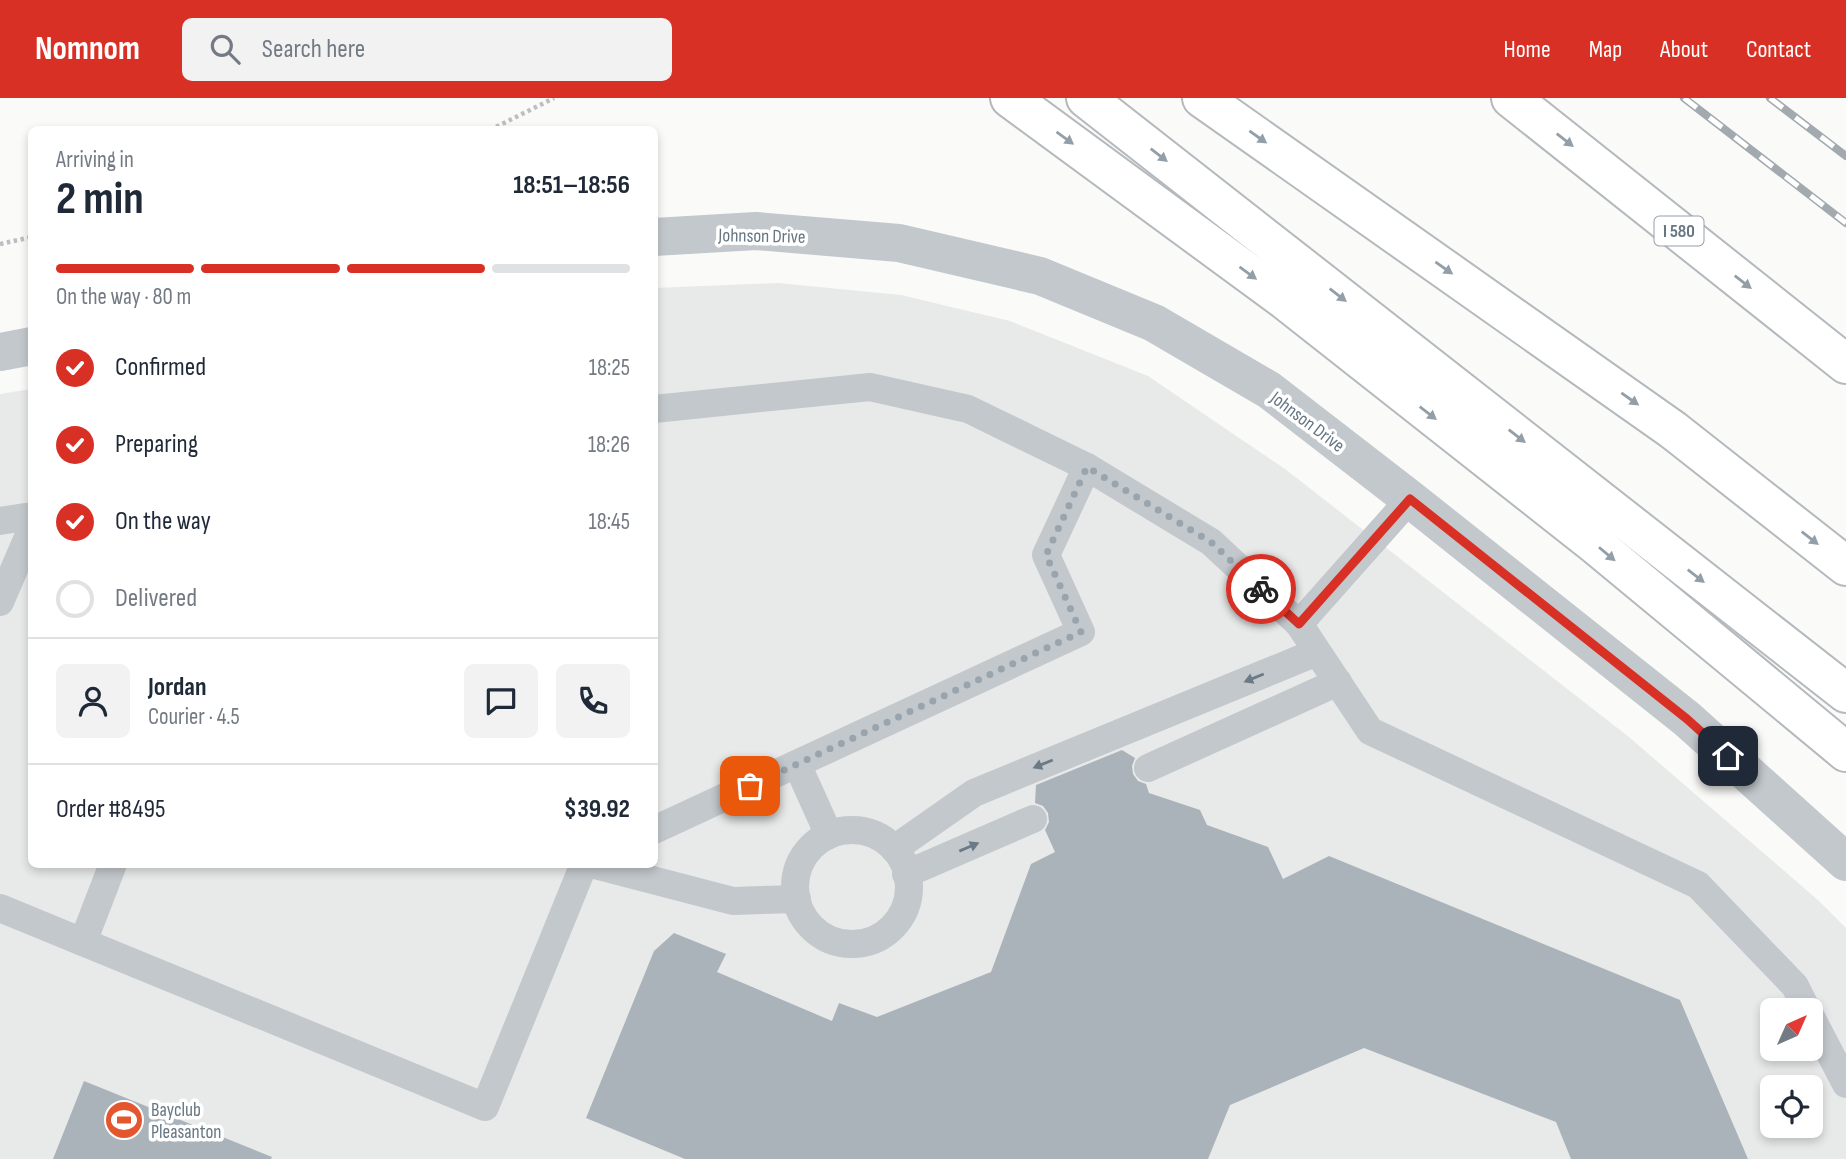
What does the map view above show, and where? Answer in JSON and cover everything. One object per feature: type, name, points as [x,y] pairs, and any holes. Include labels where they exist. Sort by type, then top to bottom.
[{"type":"highway","points":[[1010,98],[1296,309],[1595,545],[1846,752]]},
{"type":"highway","points":[[1086,98],[1846,693]]},
{"type":"highway","points":[[1202,98],[1673,430],[1846,566]]},
{"type":"highway","name":"I 580","points":[[1511,98],[1846,364]]},
{"type":"street","name":"Johnson Drive","points":[[658,237],[756,231],[899,243],[1040,276],[1154,323],[1269,390],[1410,499],[1687,719],[1846,862]]},
{"type":"street","points":[[0,352],[28,347]]},
{"type":"lane","points":[[658,409],[870,387],[968,408],[1087,467],[1211,542],[1299,624],[1370,731],[1698,886],[1795,986],[1801,998]]},
{"type":"lane","points":[[658,828],[1081,632],[1046,555],[1087,467]]},
{"type":"lane","points":[[1299,624],[1410,499]]},
{"type":"lane","points":[[0,521],[28,517]]},
{"type":"lane","points":[[0,602],[28,537]]},
{"type":"lane","points":[[900,861],[974,793],[1317,652]]},
{"type":"lane","points":[[1148,768],[1338,682]]},
{"type":"lane","points":[[797,764],[829,835]]},
{"type":"lane","points":[[900,861],[1033,819]]},
{"type":"lane","points":[[846,831],[864,832],[880,838],[900,861],[909,883],[906,903],[898,921],[884,934],[866,943],[846,944],[827,939],[811,927],[800,911],[794,892],[796,874],[802,858],[814,844],[829,835],[846,831]]},
{"type":"lane","points":[[83,942],[111,868]]},
{"type":"lane","points":[[0,908],[485,1107],[582,868]]},
{"type":"lane","points":[[606,868],[733,901],[797,900]]},
{"type":"lane","points":[[1824,1042],[1846,1084]]},
{"type":"path","points":[[498,126],[554,98]]},
{"type":"path","points":[[0,244],[28,238]]},
{"type":"shaded area","points":[[778,283],[901,295],[1010,321],[1148,376],[1285,469],[1629,737],[1819,901],[1846,928],[1846,1159],[0,1159],[0,394],[28,389],[28,868],[658,868],[658,288]]},
{"type":"building","points":[[1122,750],[1135,758],[1133,774],[1138,781],[1146,784],[1149,793],[1200,810],[1207,825],[1268,847],[1283,879],[1329,856],[1680,1000],[1748,1159],[1571,1159],[1556,1122],[1364,1048],[1230,1105],[1208,1159],[685,1159],[586,1118],[654,951],[674,933],[726,954],[717,972],[832,1021],[839,1003],[877,1017],[991,972],[1031,864],[1055,852],[1045,830],[1049,822],[1048,813],[1043,806],[1035,803],[1036,785]]},
{"type":"building","name":"Bayclub Pleasanton","points":[[84,1081],[272,1157],[53,1159]]},
{"type":"railway","points":[[1684,98],[1846,223]]},
{"type":"railway","points":[[1770,98],[1846,156]]},
{"type":"way so far","points":[[750,786],[1081,632],[1046,555],[1087,467],[1211,542],[1261,589]]},
{"type":"place","name":"Bayclub Pleasanton","points":[[124,1120]]},
{"type":"route","points":[[1261,589],[1299,624],[1410,499],[1687,719],[1728,756]]}]
